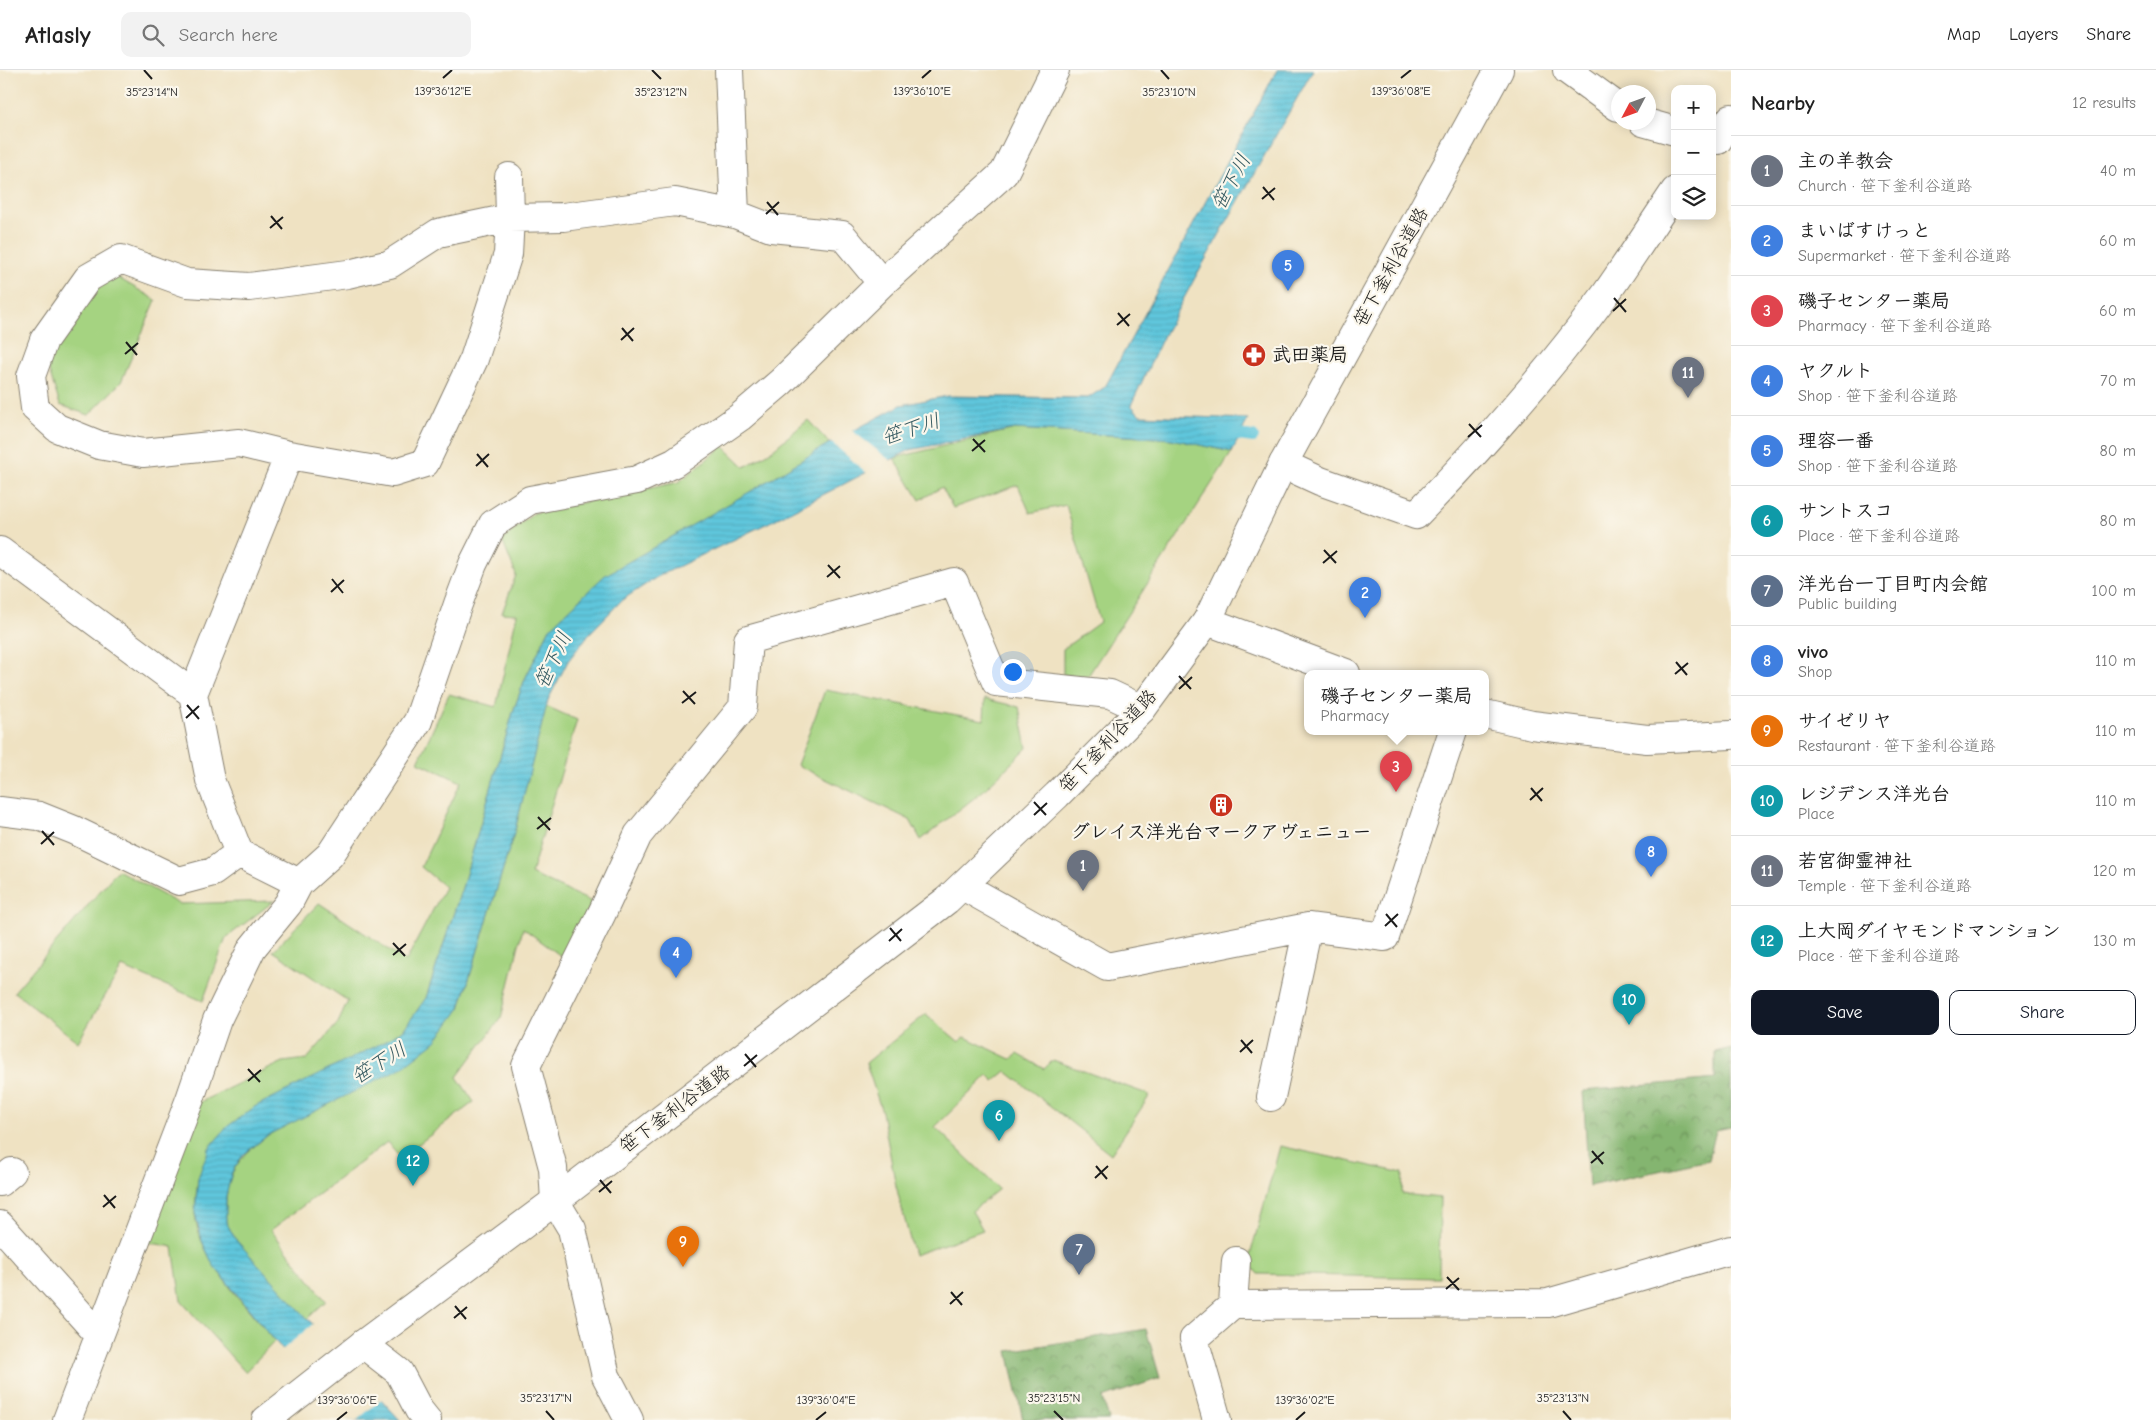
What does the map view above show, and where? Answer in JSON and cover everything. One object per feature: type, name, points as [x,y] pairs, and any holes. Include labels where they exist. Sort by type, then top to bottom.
[{"type":"street","points":[[730,70],[735,214]]},
{"type":"street","points":[[67,1420],[190,1100],[217,1020],[252,948],[288,904],[299,883],[330,855],[418,721],[473,564],[493,524],[530,500],[636,480],[674,464],[740,417],[781,382],[882,283],[1004,173],[1055,70]]},
{"type":"street","name":"笹下釜利谷道路","points":[[266,1420],[363,1344],[555,1201],[940,906],[963,886],[1142,709],[1207,621],[1283,464],[1499,70]]},
{"type":"street","points":[[1568,70],[1611,102]]},
{"type":"street","points":[[1656,126],[1671,131]]},
{"type":"street","points":[[509,177],[510,218],[508,254],[474,359],[425,463],[393,473],[289,455],[239,443],[143,453],[99,445],[57,428],[35,408],[31,376],[44,340],[88,278],[121,259],[187,283],[249,287],[348,274],[390,264],[438,233],[510,218],[563,216],[676,202],[735,214],[770,228],[842,235],[882,283]]},
{"type":"street","points":[[1283,464],[1320,481],[1416,515],[1472,458],[1570,340],[1605,295],[1671,197]]},
{"type":"street","points":[[289,455],[194,694],[210,780],[239,853],[299,883]]},
{"type":"street","points":[[2,556],[194,694]]},
{"type":"street","points":[[629,1420],[606,1376],[572,1229],[555,1201],[553,1168],[526,1066],[602,913],[638,835],[744,707],[748,640],[954,582],[996,682],[1110,694],[1142,709]]},
{"type":"street","points":[[1207,621],[1338,670]]},
{"type":"street","points":[[1489,715],[1532,725],[1647,739],[1731,735]]},
{"type":"street","points":[[963,886],[1107,967],[1308,927],[1385,937],[1452,735]]},
{"type":"street","points":[[0,812],[39,816],[74,830],[179,881],[213,872],[239,853]]},
{"type":"street","points":[[1271,1097],[1308,927]]},
{"type":"street","points":[[0,1225],[99,1335]]},
{"type":"street","points":[[1217,1420],[1194,1339],[1233,1305],[1548,1303],[1731,1250]]},
{"type":"street","points":[[1233,1305],[1236,1262]]},
{"type":"street","points":[[363,1344],[400,1372],[419,1410],[427,1420]]},
{"type":"green space","points":[[115,276],[156,300],[121,382],[89,415],[60,405],[48,368],[51,341],[98,288]]},
{"type":"green space","points":[[808,420],[830,444],[758,487],[550,628],[525,679],[514,709],[462,888],[426,998],[404,1029],[198,1178],[195,1213],[198,1231],[205,1248],[214,1265],[238,1298],[275,1341],[245,1372],[181,1301],[173,1247],[146,1242],[200,1102],[283,1062],[307,1059],[338,1023],[348,1001],[273,951],[319,903],[406,961],[445,887],[421,867],[461,782],[418,762],[449,694],[496,707],[517,614],[502,613],[516,575],[502,540],[534,513],[679,482],[723,446],[745,467],[771,451]]},
{"type":"green space","points":[[1015,429],[1172,439],[1232,452],[1088,676],[1063,675],[1063,649],[1100,622],[1066,505],[1030,513],[1018,485],[953,508],[942,487],[920,500],[894,458]]},
{"type":"green space","points":[[825,690],[984,720],[985,699],[1019,707],[1027,748],[983,791],[921,840],[910,820],[797,765]]},
{"type":"green space","points":[[546,706],[577,720],[531,874],[592,902],[565,959],[523,928],[501,1018],[457,1077],[474,1102],[400,1158],[387,1142],[271,1230],[326,1301],[307,1319],[249,1256],[230,1231],[226,1222],[229,1180],[244,1156],[268,1135],[460,1008],[515,830]]},
{"type":"green space","points":[[118,870],[179,904],[274,901],[226,938],[203,1001],[122,967],[78,1042],[14,992]]},
{"type":"green space","points":[[926,1014],[959,1042],[965,1037],[1011,1059],[1018,1054],[1044,1069],[1053,1060],[1150,1095],[1111,1154],[1006,1071],[994,1081],[988,1075],[935,1127],[999,1189],[972,1211],[983,1230],[914,1255],[896,1186],[882,1112],[866,1063]]},
{"type":"green space","points":[[1731,1048],[1731,1127],[1716,1130],[1709,1160],[1589,1186],[1583,1091],[1715,1079],[1715,1052]]},
{"type":"green space","points":[[1280,1146],[1403,1173],[1402,1194],[1440,1198],[1439,1278],[1258,1274],[1248,1263]]},
{"type":"green space","points":[[1146,1329],[1160,1378],[1103,1398],[1109,1420],[1023,1420],[1008,1351]]},
{"type":"water","name":"笹下川","points":[[1277,70],[1313,70],[1196,276],[1164,335],[1131,405],[1140,415],[1248,419],[1232,452],[1172,439],[1015,429],[910,450],[772,521],[657,577],[622,600],[589,634],[568,661],[548,700],[515,830],[460,1008],[436,1041],[401,1068],[268,1135],[243,1155],[232,1172],[226,1196],[226,1222],[236,1240],[400,1420],[348,1420],[275,1341],[213,1265],[202,1241],[195,1213],[198,1178],[209,1148],[228,1126],[256,1106],[382,1043],[404,1029],[426,998],[462,888],[514,709],[525,679],[550,628],[604,576],[823,447],[901,405],[948,396],[1088,398],[1105,387]]},
{"type":"pier","points":[[851,430],[891,461],[868,474],[830,441]]},
{"type":"pier","points":[[314,1323],[383,1398],[357,1420],[344,1420],[281,1351]]},
{"type":"waterway","points":[[1223,433],[1253,437]]},
{"type":"place","name":"理容一番","points":[[1288,291]]},
{"type":"place","name":"武田薬局","points":[[1254,355]]},
{"type":"place","name":"若宮御霊神社","points":[[1688,398]]},
{"type":"place","name":"まいばすけっと","points":[[1365,618]]},
{"type":"place","name":"磯子センター薬局","points":[[1396,792]]},
{"type":"place","name":"グレイス洋光台マークアヴェニュー","points":[[1221,805]]},
{"type":"place","name":"vivo","points":[[1651,877]]},
{"type":"place","name":"主の羊教会","points":[[1083,891]]},
{"type":"place","name":"ヤクルト","points":[[676,978]]},
{"type":"place","name":"レジデンス洋光台","points":[[1629,1025]]},
{"type":"place","name":"サントスコ","points":[[999,1141]]},
{"type":"place","name":"上大岡ダイヤモンドマンション","points":[[413,1186]]},
{"type":"place","name":"サイゼリヤ","points":[[683,1267]]},
{"type":"place","name":"洋光台一丁目町内会館","points":[[1079,1275]]}]
